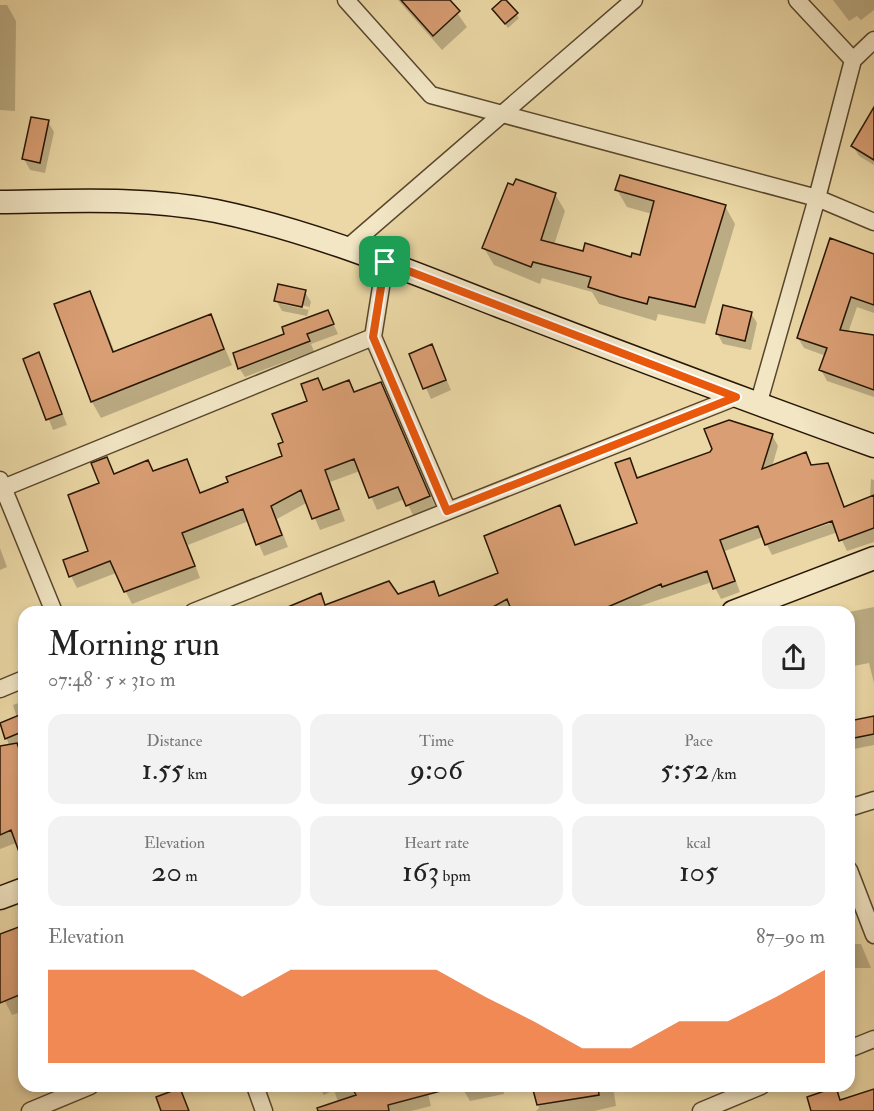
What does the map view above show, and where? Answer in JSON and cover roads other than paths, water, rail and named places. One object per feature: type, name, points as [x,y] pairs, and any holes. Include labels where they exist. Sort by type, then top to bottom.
[{"type":"street","points":[[346,0],[431,95],[501,116],[817,198],[874,222]]},
{"type":"street","points":[[346,249],[634,0]]},
{"type":"street","points":[[797,0],[853,60]]},
{"type":"street","points":[[758,405],[817,198],[853,60],[874,40]]},
{"type":"street","points":[[0,202],[102,200],[157,203],[214,211],[279,226],[385,262],[736,397],[874,446]]},
{"type":"street","points":[[385,262],[373,337],[447,511]]},
{"type":"street","points":[[52,606],[2,484],[373,337]]},
{"type":"street","points":[[208,606],[736,397]]},
{"type":"street","points":[[753,606],[874,558]]},
{"type":"street","points":[[0,689],[18,682]]},
{"type":"street","points":[[855,806],[874,800]]},
{"type":"street","points":[[855,886],[874,935]]},
{"type":"street","points":[[0,898],[18,891]]},
{"type":"street","points":[[855,1047],[874,1039]]},
{"type":"street","points":[[30,1111],[76,1092]]},
{"type":"street","points":[[257,1092],[264,1111]]},
{"type":"street","points":[[701,1111],[747,1092]]}]
